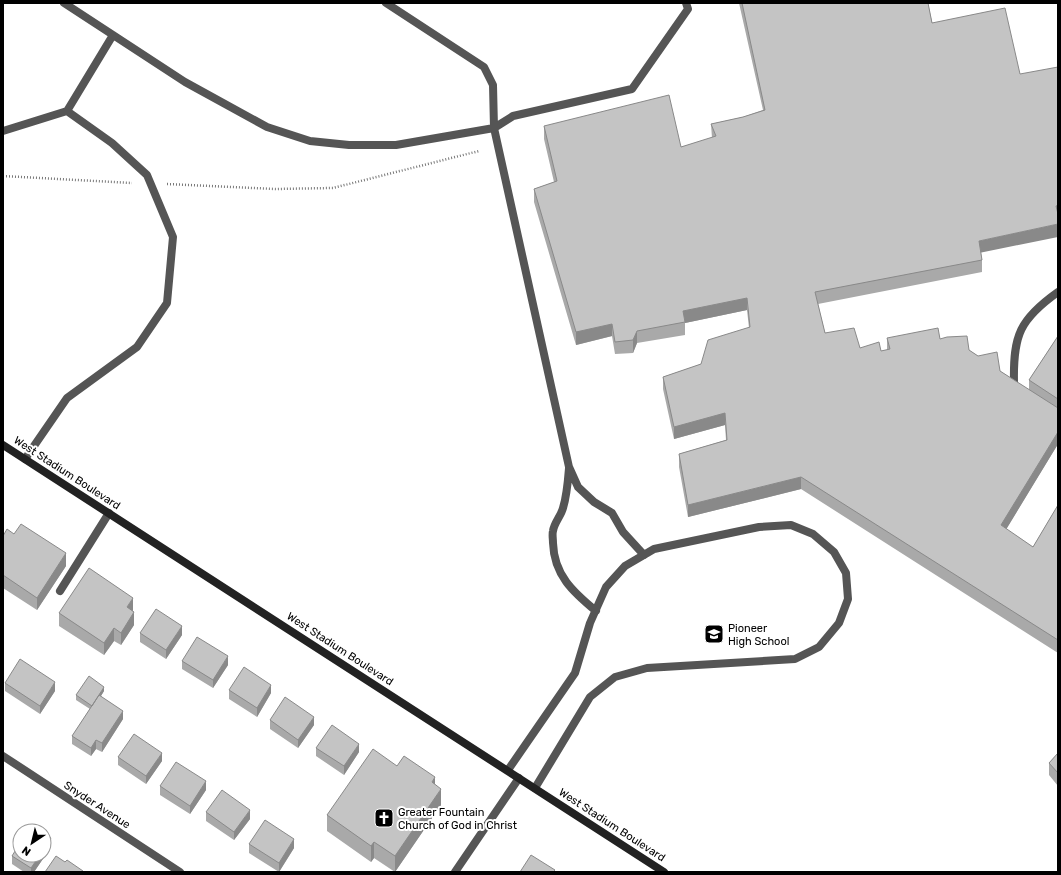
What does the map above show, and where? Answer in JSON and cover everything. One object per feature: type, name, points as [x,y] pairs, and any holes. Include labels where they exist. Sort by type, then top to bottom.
[{"type":"main road","name":"West Stadium Boulevard","points":[[3,444],[664,872]]},
{"type":"street","points":[[64,3],[186,82],[267,127],[310,141],[349,145],[396,145],[494,128],[513,116],[632,89],[688,10],[686,3]]},
{"type":"street","points":[[386,3],[484,67],[494,86],[494,128],[569,467],[578,488],[594,502],[612,513],[623,532],[644,555]]},
{"type":"street","points":[[3,131],[67,111],[113,35]]},
{"type":"street","points":[[25,459],[67,398],[137,347],[167,303],[173,238],[147,175],[112,143],[67,111]]},
{"type":"street","points":[[1014,382],[1015,348],[1024,323],[1040,305],[1058,292]]},
{"type":"street","points":[[569,467],[563,509],[553,530],[553,554],[559,572],[574,592],[596,611]]},
{"type":"street","points":[[60,591],[109,513]]},
{"type":"street","points":[[508,770],[574,673],[590,623],[606,587],[625,566],[654,549],[759,527],[791,526],[813,534],[834,552],[846,573],[848,599],[839,623],[819,647],[795,658],[647,668],[615,677],[590,697],[534,788]]},
{"type":"street","name":"Snyder Avenue","points":[[3,756],[180,872]]},
{"type":"street","points":[[455,872],[519,778]]},
{"type":"path","points":[[3,176],[275,189],[333,188],[479,150]]},
{"type":"building","points":[[742,3],[928,3],[932,23],[1005,8],[1020,74],[1058,67],[1058,205],[1056,206],[1058,224],[979,241],[982,260],[815,292],[825,333],[854,328],[860,348],[879,342],[881,351],[890,349],[887,338],[938,328],[940,339],[947,337],[967,336],[969,350],[978,356],[997,352],[1000,371],[1058,408],[1058,432],[1001,525],[1033,547],[1058,505],[1058,640],[801,477],[688,505],[679,454],[727,440],[725,413],[674,427],[663,377],[701,364],[708,340],[750,327],[747,298],[683,311],[685,322],[637,331],[633,340],[615,342],[612,324],[576,332],[534,189],[557,181],[544,126],[669,95],[681,147],[716,136],[711,124],[743,117],[765,110]]},
{"type":"building","points":[[1058,336],[1058,399],[1029,380]]},
{"type":"building","points":[[21,524],[66,553],[37,598],[3,575],[3,536],[7,529],[14,534]]},
{"type":"building","points":[[89,568],[133,598],[127,607],[134,612],[121,633],[114,628],[104,643],[59,613]]},
{"type":"building","points":[[156,609],[182,626],[166,650],[140,633]]},
{"type":"building","points":[[197,637],[228,656],[213,680],[182,661]]},
{"type":"building","points":[[20,659],[55,682],[40,706],[5,683]]},
{"type":"building","points":[[244,667],[271,685],[257,708],[229,690]]},
{"type":"building","points":[[89,676],[104,687],[92,706],[76,695]]},
{"type":"building","points":[[99,695],[123,711],[102,743],[96,740],[91,748],[72,736]]},
{"type":"building","points":[[285,697],[314,717],[298,740],[270,720]]},
{"type":"building","points":[[332,725],[359,744],[344,766],[316,748]]},
{"type":"building","points":[[134,734],[162,753],[146,776],[118,757]]},
{"type":"building","name":"Greater Fountain Church of God in Christ","points":[[373,749],[397,766],[404,756],[435,777],[432,782],[441,789],[395,856],[374,842],[371,846],[327,815]]},
{"type":"building","points":[[1058,753],[1058,773],[1049,763]]},
{"type":"building","points":[[176,762],[206,781],[190,806],[160,786]]},
{"type":"building","points":[[222,790],[250,810],[234,832],[206,812]]},
{"type":"building","points":[[265,820],[294,839],[279,863],[249,844]]},
{"type":"building","points":[[531,855],[555,870],[553,872],[520,872]]},
{"type":"building","points":[[56,856],[65,862],[67,860],[83,871],[45,872]]},
{"type":"building","points":[[23,863],[34,863],[31,868]]},
{"type":"place","name":"Pioneer High School","points":[[714,634]]},
{"type":"place","name":"Greater Fountain Church of God in Christ","points":[[384,818]]}]
